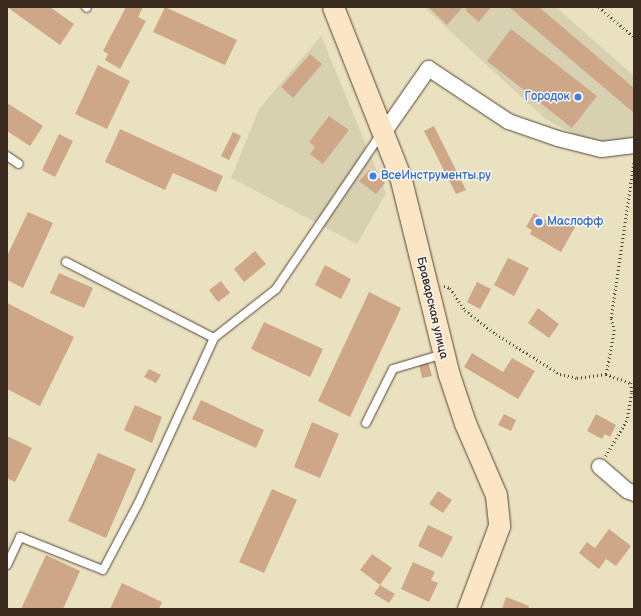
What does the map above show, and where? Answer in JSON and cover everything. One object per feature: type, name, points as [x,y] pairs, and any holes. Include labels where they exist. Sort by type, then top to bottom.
[{"type":"main road","name":"Браварская улица","points":[[333,7],[384,130],[400,176],[443,354],[465,423],[496,495],[499,526],[468,609]]},
{"type":"street","points":[[384,130],[428,68],[508,120],[557,138],[601,148],[634,145]]},
{"type":"street","points":[[599,466],[627,490],[634,493]]},
{"type":"lane","points":[[7,565],[20,537],[103,570],[138,504],[214,338],[276,289],[384,130]]},
{"type":"lane","points":[[7,156],[19,164]]},
{"type":"lane","points":[[66,262],[214,338]]},
{"type":"lane","points":[[366,423],[393,369],[443,354]]},
{"type":"path","points":[[599,7],[634,37]]},
{"type":"path","points":[[606,374],[614,332],[611,318],[634,160]]},
{"type":"path","points":[[426,281],[450,288],[471,315],[496,334],[560,374],[577,378],[606,374],[631,383],[632,393],[628,421],[599,466]]},
{"type":"shaded area","name":"Городок","points":[[424,7],[556,7],[634,76],[634,145],[601,149],[544,118]]},
{"type":"shaded area","points":[[321,36],[386,193],[357,244],[231,178],[259,109]]},
{"type":"building","points":[[7,7],[50,7],[74,24],[60,45]]},
{"type":"building","points":[[126,7],[143,7],[138,17],[146,21],[120,69],[105,60],[108,54],[103,51]]},
{"type":"building","points":[[165,7],[237,40],[225,65],[153,32]]},
{"type":"building","points":[[428,7],[463,7],[447,25]]},
{"type":"building","points":[[468,7],[491,7],[479,22],[465,10]]},
{"type":"building","points":[[509,7],[539,7],[634,88],[634,113]]},
{"type":"building","points":[[511,29],[597,96],[572,128],[487,61]]},
{"type":"building","points":[[310,54],[322,64],[293,98],[281,87]]},
{"type":"building","points":[[98,65],[130,81],[107,129],[75,114]]},
{"type":"building","points":[[7,103],[43,126],[30,146],[7,131]]},
{"type":"building","points":[[329,116],[349,130],[323,164],[310,154],[315,147],[309,142]]},
{"type":"building","points":[[434,126],[466,190],[456,194],[424,131]]},
{"type":"building","points":[[120,129],[223,176],[216,192],[173,173],[165,190],[105,162]]},
{"type":"building","points":[[233,132],[241,136],[229,160],[221,156]]},
{"type":"building","points":[[59,134],[73,141],[55,177],[42,170]]},
{"type":"building","points":[[369,170],[385,183],[376,194],[359,181]]},
{"type":"building","points":[[28,212],[53,223],[23,288],[7,280],[7,256]]},
{"type":"building","points":[[534,213],[552,224],[557,216],[575,227],[561,252],[530,234],[532,230],[526,227]]},
{"type":"building","points":[[255,251],[266,264],[244,282],[234,269]]},
{"type":"building","points":[[508,258],[529,268],[514,296],[494,285]]},
{"type":"building","points":[[325,265],[351,279],[341,299],[315,285]]},
{"type":"building","points":[[59,273],[93,288],[84,308],[50,293]]},
{"type":"building","points":[[221,281],[230,293],[218,302],[209,290]]},
{"type":"building","points":[[477,282],[491,289],[480,309],[467,302]]},
{"type":"building","points":[[369,292],[401,308],[350,417],[318,401]]},
{"type":"building","points":[[7,303],[74,337],[40,406],[7,389]]},
{"type":"building","points":[[538,308],[559,324],[549,338],[528,323]]},
{"type":"building","points":[[264,322],[323,349],[310,377],[251,349]]},
{"type":"building","points":[[472,353],[503,372],[512,358],[535,371],[518,399],[464,367]]},
{"type":"building","points":[[428,362],[432,376],[422,378],[419,364]]},
{"type":"building","points":[[149,369],[161,375],[156,383],[144,377]]},
{"type":"building","points":[[201,400],[264,430],[256,448],[192,419]]},
{"type":"building","points":[[135,405],[162,417],[152,443],[124,430]]},
{"type":"building","points":[[504,414],[516,420],[511,431],[498,425]]},
{"type":"building","points":[[596,414],[616,425],[610,437],[605,434],[602,439],[587,431]]},
{"type":"building","points":[[312,422],[339,434],[320,478],[294,467]]},
{"type":"building","points":[[7,436],[32,448],[15,482],[7,478]]},
{"type":"building","points":[[98,453],[136,469],[106,538],[68,521]]},
{"type":"building","points":[[272,489],[297,500],[264,573],[239,562]]},
{"type":"building","points":[[438,491],[452,500],[443,513],[429,504]]},
{"type":"building","points":[[428,525],[453,537],[442,558],[418,546]]},
{"type":"building","points":[[609,529],[631,546],[616,566],[606,559],[599,569],[579,553],[587,542],[595,548]]},
{"type":"building","points":[[372,554],[392,568],[380,585],[360,570]]},
{"type":"building","points":[[46,555],[80,571],[63,609],[21,609]]},
{"type":"building","points":[[413,562],[435,572],[431,580],[438,583],[429,602],[401,589]]},
{"type":"building","points":[[122,583],[162,602],[159,609],[110,609]]},
{"type":"building","points":[[380,585],[395,594],[389,603],[374,594]]},
{"type":"building","points":[[506,597],[529,606],[528,609],[502,609]]},
{"type":"place","name":"Городок","points":[[578,97]]},
{"type":"place","name":"ВсеИнструменты.ру","points":[[373,176]]},
{"type":"place","name":"Маслофф","points":[[539,222]]}]
